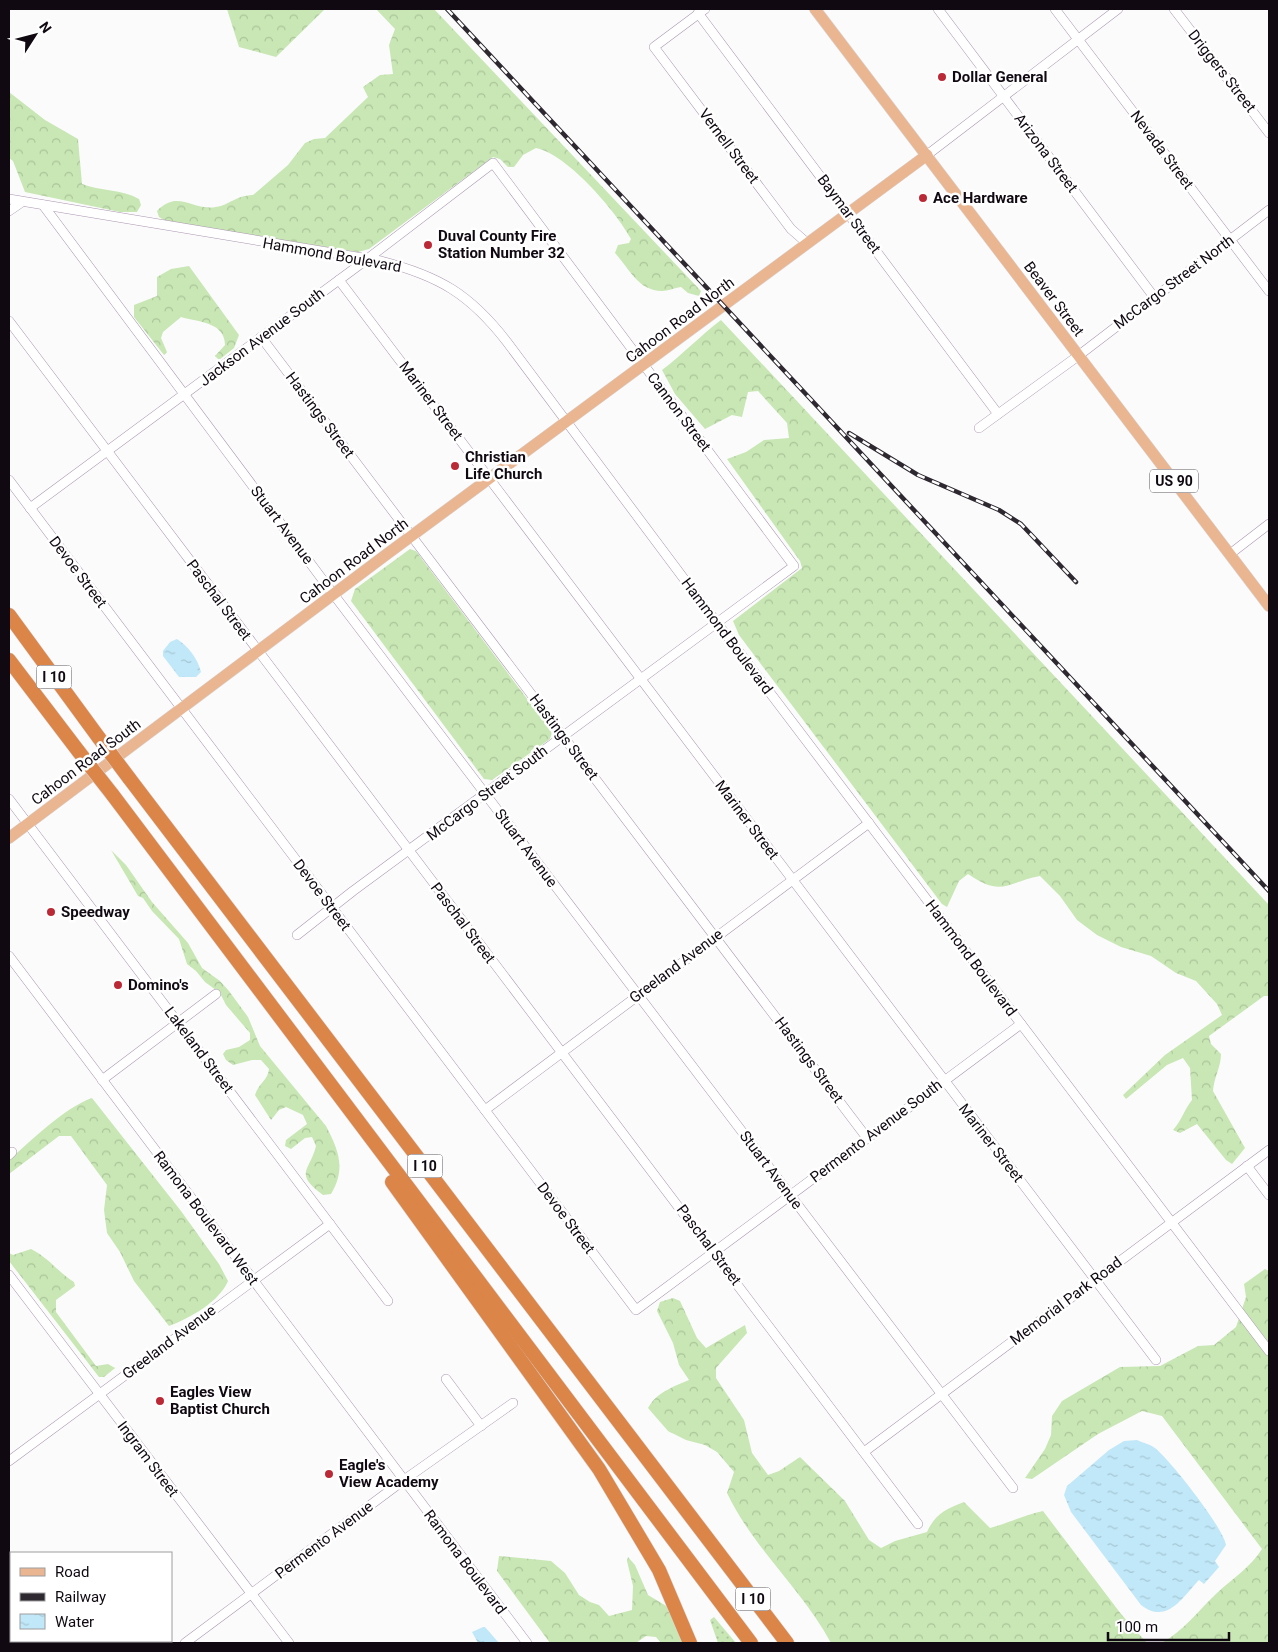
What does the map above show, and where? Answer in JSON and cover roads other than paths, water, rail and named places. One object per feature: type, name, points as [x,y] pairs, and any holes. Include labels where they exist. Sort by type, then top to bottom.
[{"type":"highway","name":"I 10","points":[[9,615],[129,778],[787,1643]]},
{"type":"highway","name":"I 10","points":[[9,660],[751,1643]]},
{"type":"highway","points":[[345,1104],[359,1135],[430,1237],[571,1426],[600,1469],[660,1570],[690,1643]]},
{"type":"highway","points":[[720,1555],[756,1590],[799,1643]]},
{"type":"main road","name":"Beaver Street","points":[[815,9],[1269,606]]},
{"type":"main road","name":"Cahoon Road North","points":[[258,652],[927,155]]},
{"type":"main road","points":[[181,709],[258,652]]},
{"type":"main road","name":"Cahoon Road South","points":[[9,838],[181,709]]},
{"type":"street","name":"Arizona Street","points":[[938,9],[1154,297]]},
{"type":"street","name":"Nevada Street","points":[[1055,9],[1269,291]]},
{"type":"street","name":"Cahoon Road North","points":[[927,155],[1118,9]]},
{"type":"street","name":"Driggers Street","points":[[1174,9],[1269,132]]},
{"type":"street","name":"Vernell Street","points":[[701,11],[654,47],[791,229],[807,243]]},
{"type":"street","name":"Baymar Street","points":[[701,11],[998,414]]},
{"type":"street","name":"Jackson Avenue South","points":[[30,508],[366,260],[492,163]]},
{"type":"street","name":"Cannon Street","points":[[492,163],[794,566]]},
{"type":"street","name":"Hammond Boulevard","points":[[9,199],[381,261],[416,271],[464,296],[495,326],[868,823],[1269,1351]]},
{"type":"street","points":[[9,211],[22,202]]},
{"type":"street","name":"Stuart Avenue","points":[[43,205],[334,595],[1013,1488]]},
{"type":"street","name":"McCargo Street North","points":[[1078,356],[1269,210]]},
{"type":"street","name":"Mariner Street","points":[[339,280],[943,1081],[1156,1360]]},
{"type":"street","name":"Paschal Street","points":[[9,321],[561,1052],[714,1251],[918,1524]]},
{"type":"street","name":"Hastings Street","points":[[262,337],[867,1138]]},
{"type":"street","points":[[979,428],[1078,356]]},
{"type":"street","name":"Devoe Street","points":[[9,480],[636,1310]]},
{"type":"street","points":[[1230,554],[1269,524]]},
{"type":"street","name":"McCargo Street South","points":[[297,935],[794,566]]},
{"type":"street","name":"Lakeland Street","points":[[9,799],[388,1301]]},
{"type":"street","name":"Greeland Avenue","points":[[485,1110],[868,823]]},
{"type":"street","name":"Ramona Boulevard West","points":[[9,956],[404,1480]]},
{"type":"street","points":[[102,1080],[216,994]]},
{"type":"street","name":"Permento Avenue South","points":[[636,1310],[1021,1024]]},
{"type":"street","name":"Memorial Park Road","points":[[864,1452],[1269,1150]]},
{"type":"street","points":[[1247,1166],[1269,1195]]},
{"type":"street","name":"Greeland Avenue","points":[[9,1461],[330,1224]]},
{"type":"street","name":"Ingram Street","points":[[9,1275],[288,1643]]},
{"type":"street","points":[[446,1379],[481,1426]]},
{"type":"street","name":"Permento Avenue","points":[[186,1643],[404,1480],[513,1403]]},
{"type":"street","name":"Ramona Boulevard","points":[[404,1480],[527,1643]]},
{"type":"water","points":[[177,639],[189,649],[198,662],[201,672],[196,677],[179,677],[163,656],[163,651],[170,642]]},
{"type":"water","points":[[1137,1440],[1151,1445],[1172,1466],[1216,1524],[1226,1545],[1215,1561],[1219,1567],[1204,1584],[1199,1580],[1180,1601],[1166,1611],[1150,1610],[1141,1605],[1071,1512],[1064,1495],[1067,1486],[1109,1450],[1124,1441]]},
{"type":"water","points":[[483,1627],[499,1643],[478,1643],[472,1632]]},
{"type":"railway","points":[[447,9],[1269,891]]},
{"type":"railway","points":[[849,433],[918,475],[999,510],[1021,524],[1076,582]]},
{"type":"place","name":"Dollar General","points":[[942,77]]},
{"type":"place","name":"Ace Hardware","points":[[923,198]]},
{"type":"place","name":"Duval County Fire Station Number 32","points":[[428,245]]},
{"type":"place","name":"Christian Life Church","points":[[455,466]]},
{"type":"place","name":"Speedway","points":[[51,912]]},
{"type":"place","name":"Domino's","points":[[118,985]]},
{"type":"place","name":"Eagles View Baptist Church","points":[[160,1401]]},
{"type":"place","name":"Eagle's View Academy","points":[[329,1474]]}]
